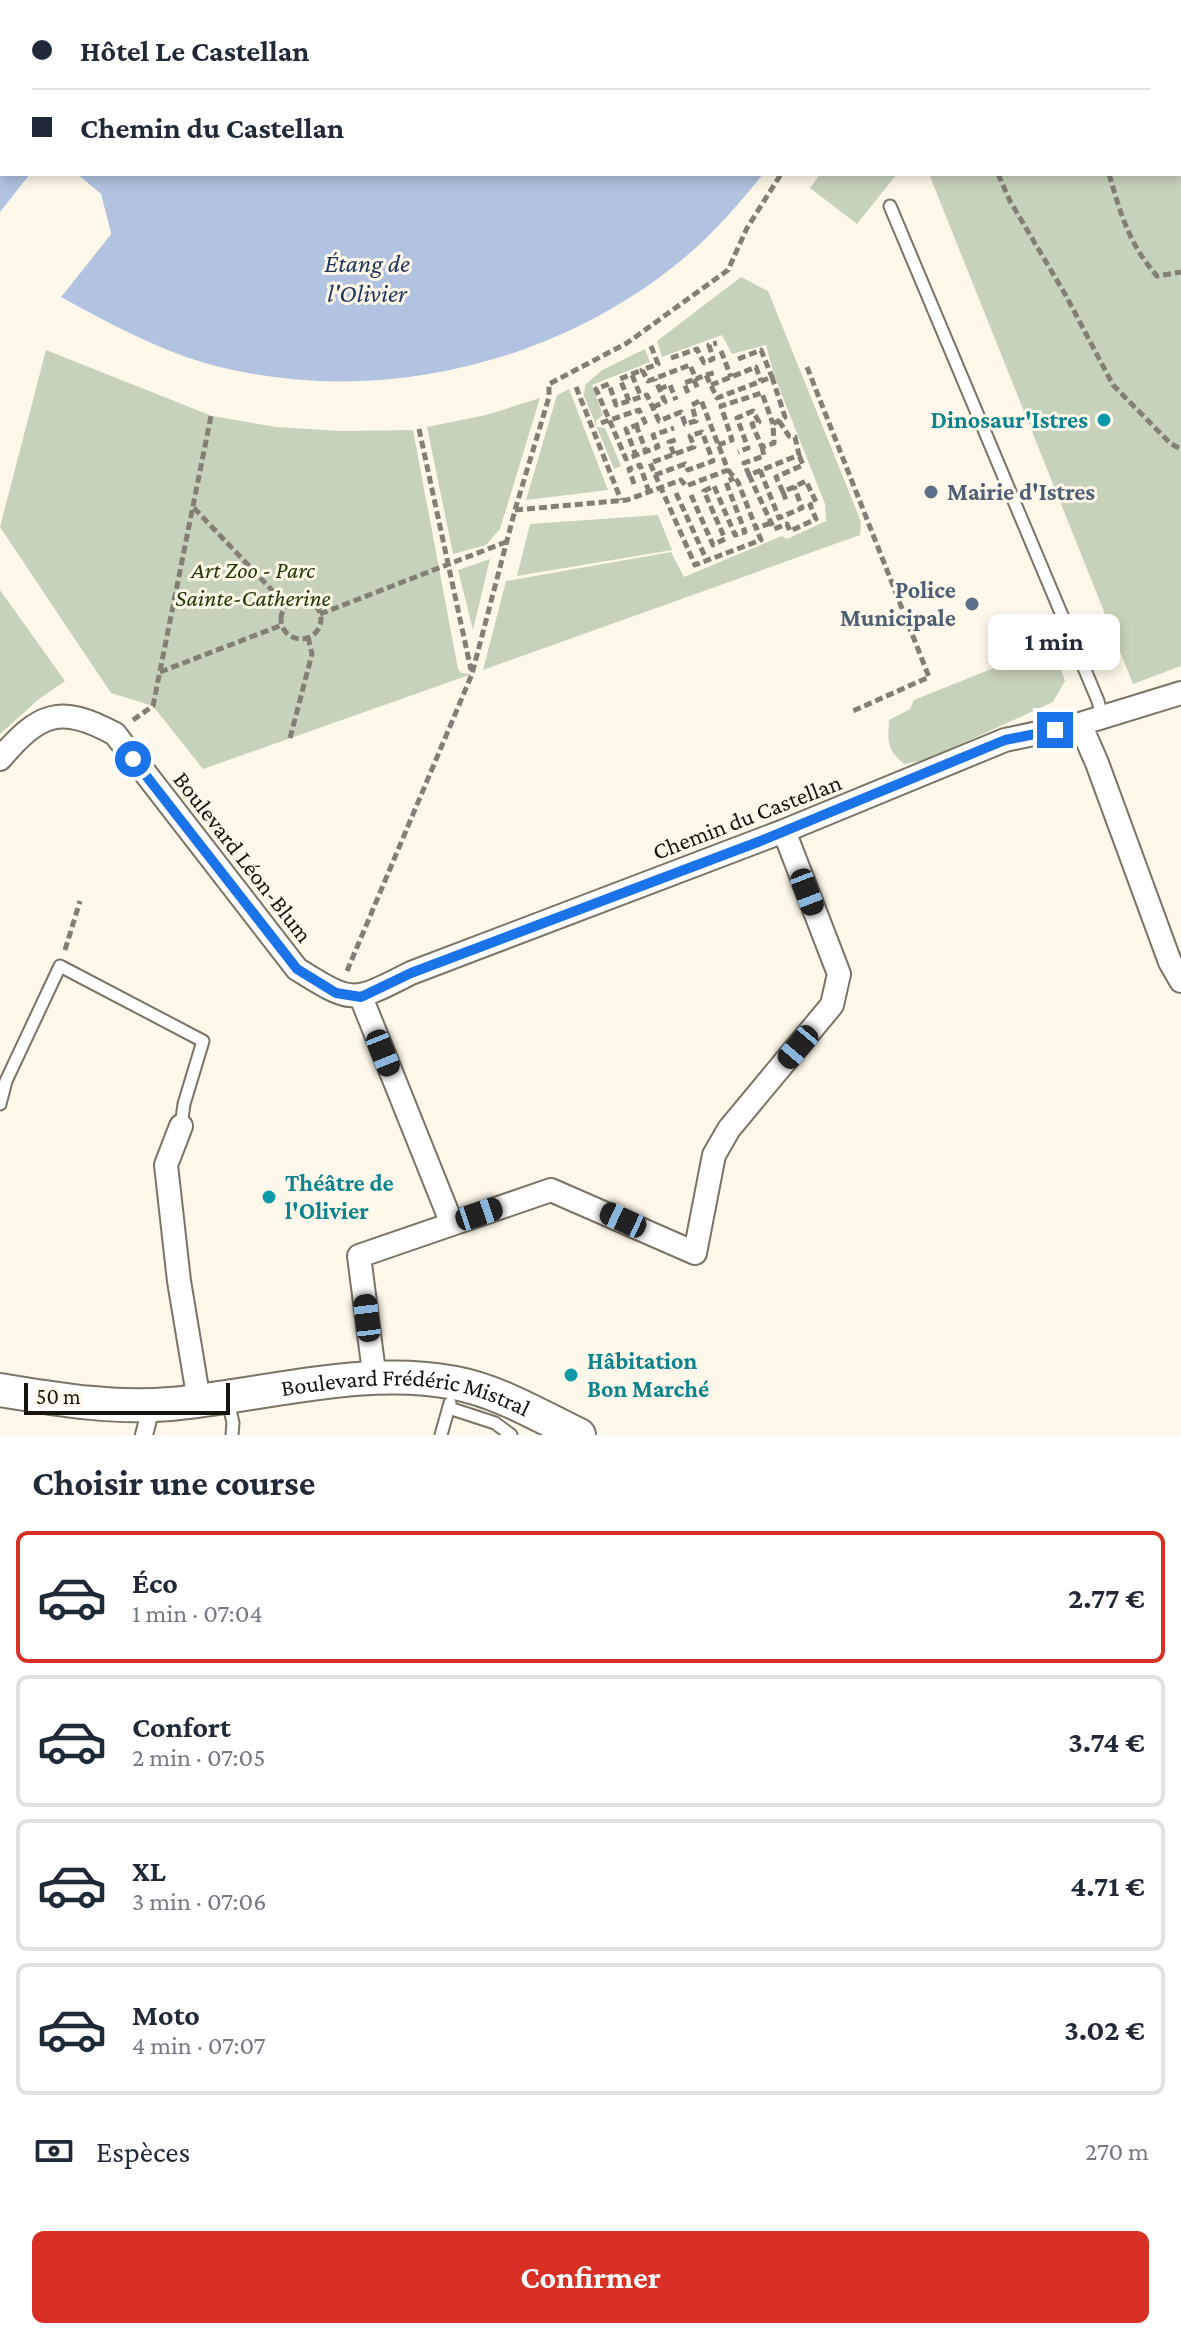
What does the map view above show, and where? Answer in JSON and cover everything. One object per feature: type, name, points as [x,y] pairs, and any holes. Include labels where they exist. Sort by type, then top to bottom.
[{"type":"main road","name":"Boulevard Frédéric Mistral","points":[[0,1390],[92,1404],[148,1420],[213,1398],[351,1380],[420,1379],[453,1396],[522,1407],[579,1435]]},
{"type":"street","name":"Chemin du Castellan","points":[[361,997],[411,973],[784,831],[1005,740],[1080,724],[1181,693]]},
{"type":"street","name":"Boulevard Léon-Blum","points":[[0,759],[16,740],[37,723],[62,714],[84,718],[115,734],[297,969],[336,993]]},
{"type":"street","points":[[1080,724],[1170,962],[1181,981]]},
{"type":"street","points":[[375,1380],[359,1256],[551,1190],[695,1253],[714,1155],[729,1129],[832,1005],[839,974],[784,831]]},
{"type":"street","points":[[336,993],[361,997],[452,1224]]},
{"type":"street","points":[[181,1126],[166,1165],[179,1281],[213,1398]]},
{"type":"lane","points":[[890,206],[1098,701],[1102,717]]},
{"type":"lane","points":[[0,1104],[6,1081],[60,966],[203,1041],[184,1104],[181,1126]]},
{"type":"lane","points":[[441,1435],[453,1396],[511,1435]]},
{"type":"lane","points":[[213,1398],[233,1423],[232,1435]]},
{"type":"path","points":[[336,993],[472,674],[506,541],[549,397],[549,384],[627,343],[728,270],[747,228],[780,176]]},
{"type":"path","points":[[999,176],[1113,385],[1171,444],[1181,449]]},
{"type":"path","points":[[1110,176],[1124,227],[1140,257],[1157,276],[1181,272]]},
{"type":"path","points":[[671,358],[697,349],[704,363],[713,359],[709,345],[717,343]]},
{"type":"path","points":[[629,401],[620,379],[658,364],[651,346]]},
{"type":"path","points":[[738,359],[761,350],[785,417],[776,422]]},
{"type":"path","points":[[721,351],[731,377]]},
{"type":"path","points":[[684,353],[698,389]]},
{"type":"path","points":[[642,370],[648,381],[690,365]]},
{"type":"path","points":[[711,385],[756,367],[761,381]]},
{"type":"path","points":[[807,367],[929,677],[853,711]]},
{"type":"path","points":[[688,393],[684,383],[717,372]]},
{"type":"path","points":[[632,375],[641,397]]},
{"type":"path","points":[[706,375],[717,398],[772,377]]},
{"type":"path","points":[[653,407],[665,402],[655,379]]},
{"type":"path","points":[[655,475],[685,464],[688,470],[713,461],[702,432],[690,436],[694,447],[650,463],[655,475],[660,487],[695,565],[761,540],[728,470],[701,400],[692,405],[696,421],[685,424],[681,412],[659,421],[647,395],[616,405],[609,384],[596,389],[626,459],[658,447],[653,435],[674,428]]},
{"type":"path","points":[[659,389],[670,385],[676,400]]},
{"type":"path","points":[[576,387],[621,500]]},
{"type":"path","points":[[718,445],[732,440],[721,406],[762,393],[776,422],[789,436],[795,437],[803,465],[776,477],[787,503]]},
{"type":"path","points":[[601,423],[639,410],[645,422],[626,429],[636,456]]},
{"type":"path","points":[[738,452],[748,448],[737,418],[753,411],[759,422],[752,424],[764,456],[744,463],[774,529],[787,524],[790,531],[816,519],[810,505],[816,502],[806,481],[783,492]]},
{"type":"path","points":[[115,734],[153,706],[211,416]]},
{"type":"path","points":[[762,447],[774,443],[776,422]]},
{"type":"path","points":[[636,425],[646,451]]},
{"type":"path","points":[[419,429],[472,674]]},
{"type":"path","points":[[674,454],[669,442],[678,439]]},
{"type":"path","points":[[749,475],[799,455]]},
{"type":"path","points":[[634,484],[629,469],[640,465],[649,492]]},
{"type":"path","points":[[515,510],[621,500],[681,480],[686,486],[728,470]]},
{"type":"path","points":[[760,470],[779,518],[802,508],[794,486]]},
{"type":"path","points":[[691,495],[713,545],[725,539],[704,491],[714,486],[735,535],[745,532],[726,482],[734,478]]},
{"type":"path","points":[[676,493],[707,561]]},
{"type":"path","points":[[193,508],[286,605]]},
{"type":"path","points":[[687,516],[698,511]]},
{"type":"path","points":[[756,528],[771,523]]},
{"type":"path","points":[[320,614],[506,541]]},
{"type":"path","points":[[298,599],[316,605],[320,614],[318,630],[301,639],[289,635],[282,625],[282,610],[286,605],[298,599]]},
{"type":"path","points":[[159,672],[282,625]]},
{"type":"path","points":[[290,738],[312,654],[308,637]]},
{"type":"path","points":[[60,966],[80,901]]},
{"type":"green space","points":[[819,176],[895,176],[857,224],[810,188]]},
{"type":"green space","name":"Dinosaur'Istres","points":[[930,176],[1181,176],[1181,666],[1133,684]]},
{"type":"green space","points":[[741,277],[768,291],[858,514],[860,535],[483,670],[506,581],[671,552],[684,577],[782,536],[787,539],[826,521],[825,504],[774,375],[766,345],[732,354],[722,335],[662,357],[657,341]]},
{"type":"green space","points":[[645,349],[650,362],[592,385],[603,415],[596,421],[597,427],[605,428],[621,466],[614,469],[584,396],[585,385],[602,370]]},
{"type":"green space","name":"Art Zoo - Parc Sainte-Catherine","points":[[46,350],[212,416],[276,427],[342,431],[413,430],[458,669],[461,673],[472,674],[203,769],[153,706],[111,693],[0,527]]},
{"type":"green space","points":[[569,389],[608,490],[526,500],[557,395]]},
{"type":"green space","points":[[540,398],[500,529],[486,545],[453,554],[427,427],[486,415]]},
{"type":"green space","points":[[658,515],[672,550],[517,576],[530,524]]},
{"type":"green space","points":[[490,559],[473,630],[458,570]]},
{"type":"green space","points":[[0,590],[65,681],[39,699],[0,734]]},
{"type":"green space","points":[[1044,621],[1065,681],[1053,702],[926,760],[904,764],[898,759],[889,745],[889,720],[910,709],[914,700],[1001,665],[992,640]]},
{"type":"water","points":[[0,176],[28,176],[0,212]]},
{"type":"water","name":"Étang de l'Olivier","points":[[79,176],[761,176],[726,218],[684,258],[633,296],[577,327],[518,351],[457,369],[394,379],[330,381],[267,376],[205,363],[149,342],[61,297],[111,234],[101,194]]},
{"type":"pier","points":[[75,176],[79,176],[101,194],[111,234],[61,297],[58,295],[107,233],[97,196]]},
{"type":"place","name":"Dinosaur'Istres","points":[[1104,420]]},
{"type":"place","name":"Mairie d'Istres","points":[[931,492]]},
{"type":"place","name":"Police Municipale","points":[[972,604]]},
{"type":"place","name":"Théâtre de l'Olivier","points":[[269,1197]]},
{"type":"place","name":"Hâbitation Bon Marché","points":[[571,1375]]},
{"type":"route","points":[[133,759],[297,969],[336,993],[361,997],[411,973],[758,842],[1005,740],[1055,730]]}]
